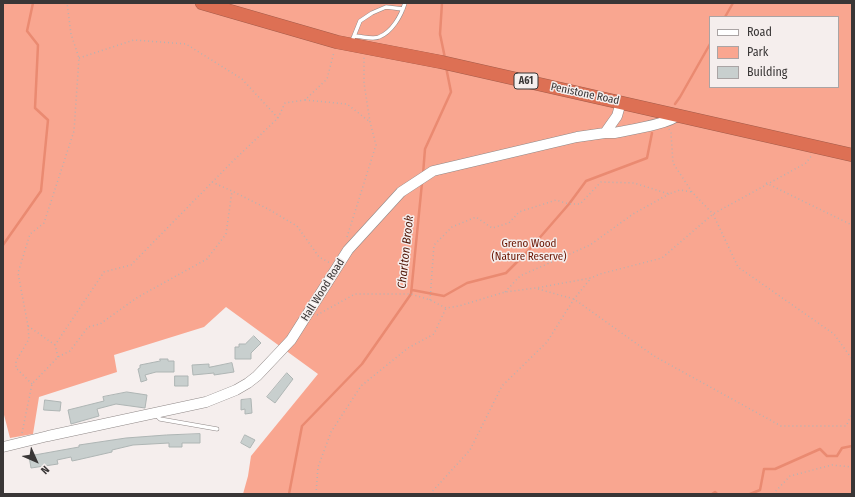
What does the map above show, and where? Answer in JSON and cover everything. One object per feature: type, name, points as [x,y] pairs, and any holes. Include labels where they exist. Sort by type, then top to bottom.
[{"type":"highway","name":"Penistone Road","points":[[202,3],[337,42],[356,42],[852,155]]},
{"type":"main road","points":[[605,133],[617,116],[621,102]]},
{"type":"main road","name":"Hall Wood Road","points":[[3,447],[219,398],[248,384],[291,340],[348,250],[401,192],[433,171],[577,137],[614,133],[666,121],[675,118],[678,115]]},
{"type":"lane","points":[[403,9],[386,7],[372,13],[360,21],[356,42],[378,38],[391,29],[403,9],[405,3]]},
{"type":"lane","points":[[155,413],[160,419],[217,429]]},
{"type":"path","points":[[32,384],[16,368],[16,361],[29,339],[18,273],[30,234],[44,223],[74,131],[79,58],[71,34],[67,3]]},
{"type":"path","points":[[79,58],[134,40],[186,44],[242,79],[278,118]]},
{"type":"path","points":[[305,100],[327,79],[337,42]]},
{"type":"path","points":[[348,250],[346,242],[376,145],[370,122],[356,42]]},
{"type":"path","points":[[55,345],[104,272],[131,265],[211,182],[278,118],[285,103],[305,100],[347,104],[370,122]]},
{"type":"path","points":[[666,121],[671,133],[673,162],[692,192],[713,214],[738,267],[834,334],[852,359]]},
{"type":"path","points":[[305,318],[316,316],[355,294],[411,294],[430,300],[446,308],[459,306],[505,292],[591,278],[600,274],[662,258],[713,214],[766,183],[806,163],[818,148]]},
{"type":"path","points":[[211,182],[268,209],[297,226],[319,257],[337,267]]},
{"type":"path","points":[[430,300],[434,245],[452,227],[476,217],[492,228],[509,223],[518,212],[556,200],[569,204],[580,204],[601,182],[634,183],[669,194]]},
{"type":"path","points":[[766,183],[852,225]]},
{"type":"path","points":[[505,292],[520,276],[590,245],[633,214],[669,194],[680,190],[692,192]]},
{"type":"path","points":[[24,442],[22,432],[32,384],[58,356],[70,351],[88,327],[100,324],[138,297],[207,259],[226,234],[232,191]]},
{"type":"path","points":[[430,494],[470,450],[502,386],[547,342],[574,299],[591,278]]},
{"type":"path","points":[[536,288],[574,299],[654,356],[781,426],[846,426],[852,414]]},
{"type":"path","points":[[316,494],[318,467],[331,432],[361,386],[408,348],[434,334],[446,308]]},
{"type":"path","points":[[28,326],[55,345],[58,356]]},
{"type":"path","points":[[773,494],[790,476],[832,465],[852,467]]},
{"type":"green space","name":"Greno Wood (Nature Reserve)","points":[[3,3],[852,3],[852,494],[243,494],[251,456],[318,374],[226,307],[204,327],[114,355],[117,372],[39,397],[33,434],[10,438],[3,411]]},
{"type":"building","points":[[254,336],[261,343],[251,353],[251,359],[235,359],[235,347],[239,347],[239,344],[245,344]]},
{"type":"building","points":[[160,359],[174,361],[174,372],[156,372],[145,375],[147,380],[141,382],[138,369],[140,368],[140,365],[160,361]]},
{"type":"building","points":[[232,363],[234,372],[214,375],[214,373],[193,375],[192,365],[209,364],[209,367]]},
{"type":"building","points":[[287,373],[293,379],[275,403],[267,397]]},
{"type":"building","points":[[175,376],[188,376],[188,386],[175,386]]},
{"type":"building","points":[[127,392],[147,395],[145,408],[116,404],[97,409],[99,416],[71,424],[68,410],[104,401],[103,397]]},
{"type":"building","points":[[251,399],[252,413],[245,414],[245,409],[241,410],[241,400]]},
{"type":"building","points":[[45,400],[61,402],[60,411],[44,410]]},
{"type":"building","points":[[200,434],[200,443],[182,443],[182,447],[169,447],[169,443],[133,445],[112,450],[112,452],[77,460],[72,461],[71,457],[57,460],[58,464],[31,468],[29,456],[79,447],[79,445],[126,438]]},
{"type":"building","points":[[245,435],[255,440],[250,448],[241,443]]},
{"type":"waterway","points":[[3,245],[41,191],[48,120],[35,108],[38,45],[27,31],[33,3]]},
{"type":"waterway","name":"Charlton Brook","points":[[442,3],[440,34],[445,58]]},
{"type":"waterway","points":[[726,16],[733,3]]},
{"type":"waterway","points":[[675,104],[709,46]]},
{"type":"waterway","name":"Charlton Brook","points":[[423,174],[425,149],[451,92],[446,67]]},
{"type":"waterway","points":[[412,290],[444,296],[467,283],[506,273],[529,250],[569,204],[586,181],[647,158],[652,133]]},
{"type":"waterway","name":"Charlton Brook","points":[[289,494],[302,426],[362,364],[411,294],[422,183]]},
{"type":"waterway","points":[[750,494],[760,490],[764,469],[775,469],[820,449],[827,456],[837,456],[842,448],[852,446]]},
{"type":"waterway","points":[[712,494],[715,492],[717,494]]}]
